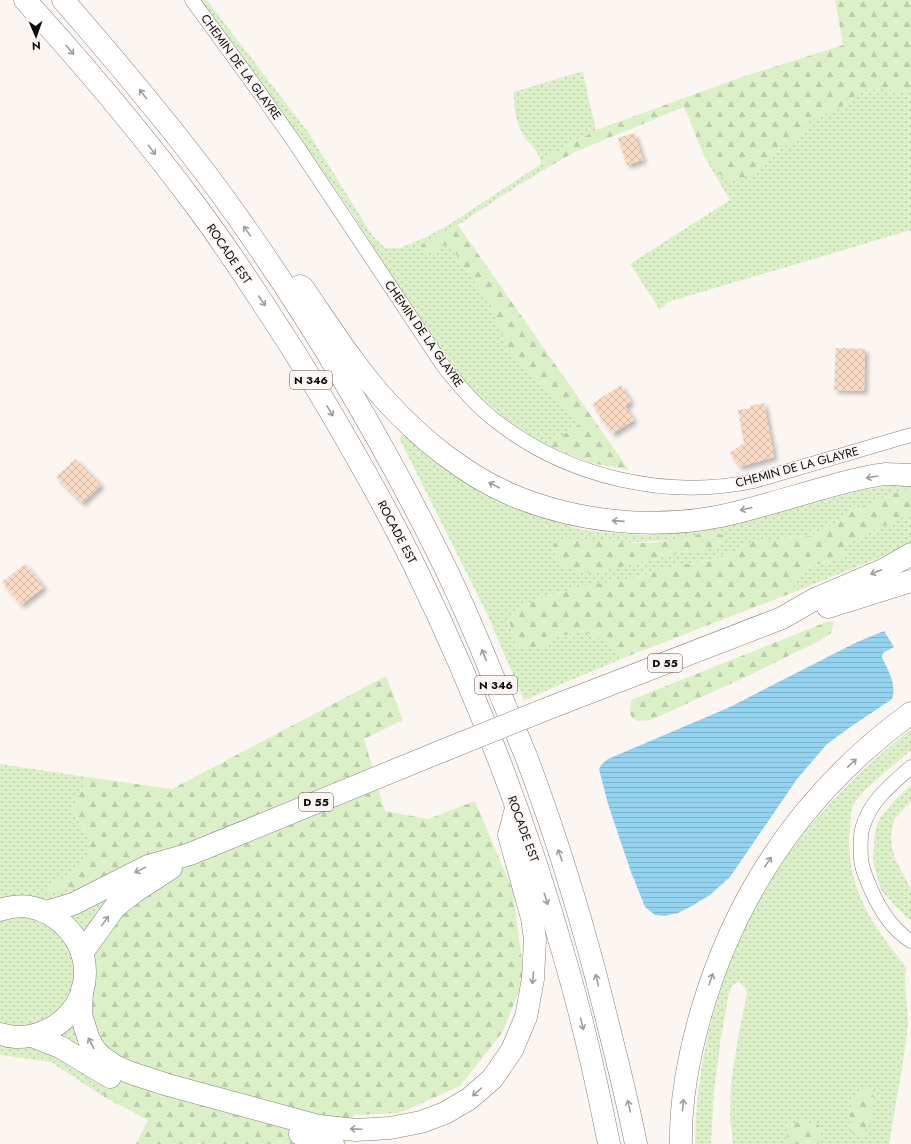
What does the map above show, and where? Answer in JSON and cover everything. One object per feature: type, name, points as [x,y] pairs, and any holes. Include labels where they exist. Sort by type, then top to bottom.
[{"type":"main road","name":"ROCADE EST","points":[[25,0],[106,92],[197,207],[267,309],[323,398],[373,487],[415,568],[474,699],[537,868],[567,967],[596,1082],[609,1144]]},
{"type":"main road","name":"N 346","points":[[62,0],[127,74],[218,190],[269,263],[309,325],[392,465],[439,555],[472,626],[526,757],[562,861],[594,965],[627,1100],[636,1144]]},
{"type":"main road","points":[[269,263],[303,288],[358,368],[388,403],[418,433],[479,478],[510,494],[538,505],[566,513],[604,520],[643,522],[682,521],[721,516],[855,480],[886,474],[911,474]]},
{"type":"main road","name":"D 55","points":[[782,618],[815,599],[885,568],[911,554]]},
{"type":"main road","name":"D 55","points":[[46,912],[74,904],[148,866],[190,854],[549,708],[782,618],[823,609],[911,581]]},
{"type":"main road","points":[[681,1144],[686,1074],[696,1030],[711,979],[746,900],[762,871],[809,807],[838,776],[866,750],[911,713]]},
{"type":"main road","points":[[0,910],[12,907],[29,907],[46,912],[62,922],[74,936],[82,953],[85,972],[82,990],[81,1015],[89,1040],[95,1050],[115,1066],[168,1085],[319,1126],[356,1130],[390,1128],[421,1122],[445,1113],[469,1099],[492,1079],[512,1050],[526,1017],[533,979],[534,939],[532,918],[509,835],[516,809]]},
{"type":"main road","name":"D 55","points":[[82,953],[114,907],[190,854]]},
{"type":"main road","points":[[0,1034],[13,1037],[32,1036],[49,1030],[64,1020],[75,1006],[82,990]]},
{"type":"main road","points":[[32,1036],[60,1047],[118,1081],[152,1093],[333,1144]]},
{"type":"street","name":"CHEMIN DE LA GLAYRE","points":[[192,0],[297,146],[442,364],[465,392],[485,412],[510,432],[526,442],[569,464],[607,476],[648,484],[694,487],[724,486],[754,480],[911,435]]},
{"type":"street","points":[[911,767],[884,790],[873,806],[863,826],[861,855],[862,865],[876,903],[898,931],[911,941]]},
{"type":"green space","points":[[201,0],[207,0],[308,132],[372,235],[385,248],[400,248],[424,238],[450,224],[541,164],[539,156],[523,135],[518,124],[514,92],[583,71],[596,130],[573,142],[545,161],[547,168],[458,225],[422,244],[450,242],[462,265],[491,303],[504,342],[523,367],[580,424],[546,446],[514,425],[474,392],[437,346],[351,212],[288,120]]},
{"type":"green space","points":[[835,0],[911,0],[911,92],[883,89],[863,90],[836,110],[811,119],[797,138],[773,154],[756,172],[742,179],[733,181],[723,177],[705,158],[684,107],[575,152],[547,168],[545,161],[551,155],[596,130],[742,77],[843,45]]},
{"type":"green space","points":[[883,89],[911,92],[911,230],[668,302],[660,310],[630,264],[730,200],[705,158],[723,177],[755,172],[773,154],[797,138],[811,119],[836,110],[863,90]]},
{"type":"green space","points":[[458,225],[629,470],[591,463],[546,446],[580,424],[523,367],[504,342],[491,303],[462,265],[450,242],[431,253],[423,251],[422,244]]},
{"type":"green space","points":[[405,434],[472,486],[496,500],[524,512],[579,529],[609,533],[644,535],[692,531],[724,526],[864,490],[901,484],[911,484],[911,491],[902,490],[849,512],[832,525],[811,536],[744,545],[738,550],[715,559],[665,568],[631,579],[570,590],[544,597],[518,608],[509,625],[514,637],[529,648],[543,646],[558,637],[573,633],[587,633],[606,643],[612,651],[626,657],[524,700],[488,616],[399,438]],"holes":[[[726,536],[718,546],[705,550],[679,552],[606,570],[578,539],[624,543]]]},
{"type":"green space","points":[[902,490],[911,491],[911,514],[871,531],[845,545],[843,557],[805,568],[795,581],[794,592],[626,657],[612,651],[606,643],[587,633],[573,633],[558,637],[543,646],[529,648],[516,646],[509,615],[518,608],[544,597],[594,584],[631,579],[665,568],[715,559],[738,550],[744,545],[755,541],[811,536],[832,525],[849,512]]},
{"type":"green space","points":[[911,514],[911,542],[876,559],[794,592],[795,581],[805,568],[831,561],[845,545],[871,531]]},
{"type":"green space","points":[[709,531],[726,536],[718,546],[705,550],[679,552],[651,560],[585,573],[564,567],[554,553],[553,544],[571,539],[589,539],[618,543],[646,543],[688,537]]},
{"type":"green space","points":[[829,621],[834,622],[831,633],[819,641],[752,674],[651,720],[638,721],[632,718],[630,713],[631,700]]},
{"type":"green space","points":[[386,676],[403,720],[364,739],[385,811],[428,819],[475,801],[513,891],[524,978],[502,1033],[460,1086],[400,1113],[354,1115],[345,1144],[136,1144],[148,1120],[104,1097],[91,1023],[97,953],[118,915],[102,882],[44,894],[89,856],[89,840],[73,808],[87,777],[172,789]]},
{"type":"green space","points":[[911,729],[911,750],[862,794],[851,810],[849,849],[856,886],[863,904],[872,920],[882,936],[906,967],[905,983],[908,1023],[889,1144],[733,1144],[730,1118],[731,1082],[747,994],[745,987],[738,982],[732,986],[729,993],[721,1037],[714,1091],[711,1144],[695,1144],[697,1102],[703,1061],[712,1020],[724,979],[758,902],[780,866],[810,826],[857,776],[877,757]]},
{"type":"green space","points":[[0,764],[87,777],[73,809],[89,840],[89,856],[45,893],[102,882],[119,915],[91,1023],[104,1097],[51,1062],[0,1055]]},
{"type":"green space","points":[[911,785],[911,801],[894,820],[891,836],[895,859],[911,889],[911,921],[881,890],[873,861],[875,831],[880,818],[896,799]]},
{"type":"green space","points":[[865,1087],[869,1088],[874,1098],[871,1118],[864,1134],[859,1135],[852,1133],[850,1109],[855,1096]]},
{"type":"green space","points":[[800,1121],[819,1125],[821,1140],[818,1144],[785,1144],[790,1125]]},
{"type":"water","points":[[884,631],[894,647],[883,653],[882,657],[893,682],[892,699],[827,744],[797,779],[730,877],[710,895],[678,913],[664,916],[655,915],[645,907],[631,872],[608,804],[599,769],[602,764],[608,759],[730,707],[855,643]]},
{"type":"building","points":[[634,133],[643,160],[627,165],[618,138]]},
{"type":"building","points":[[836,348],[865,349],[864,391],[834,390]]},
{"type":"building","points":[[621,385],[631,402],[625,406],[634,420],[612,434],[592,404]]},
{"type":"building","points":[[764,403],[774,457],[739,467],[730,453],[744,443],[738,410],[751,408],[750,406]]},
{"type":"building","points":[[75,459],[101,485],[82,503],[56,477]]},
{"type":"building","points":[[25,564],[44,587],[21,605],[2,582]]}]
